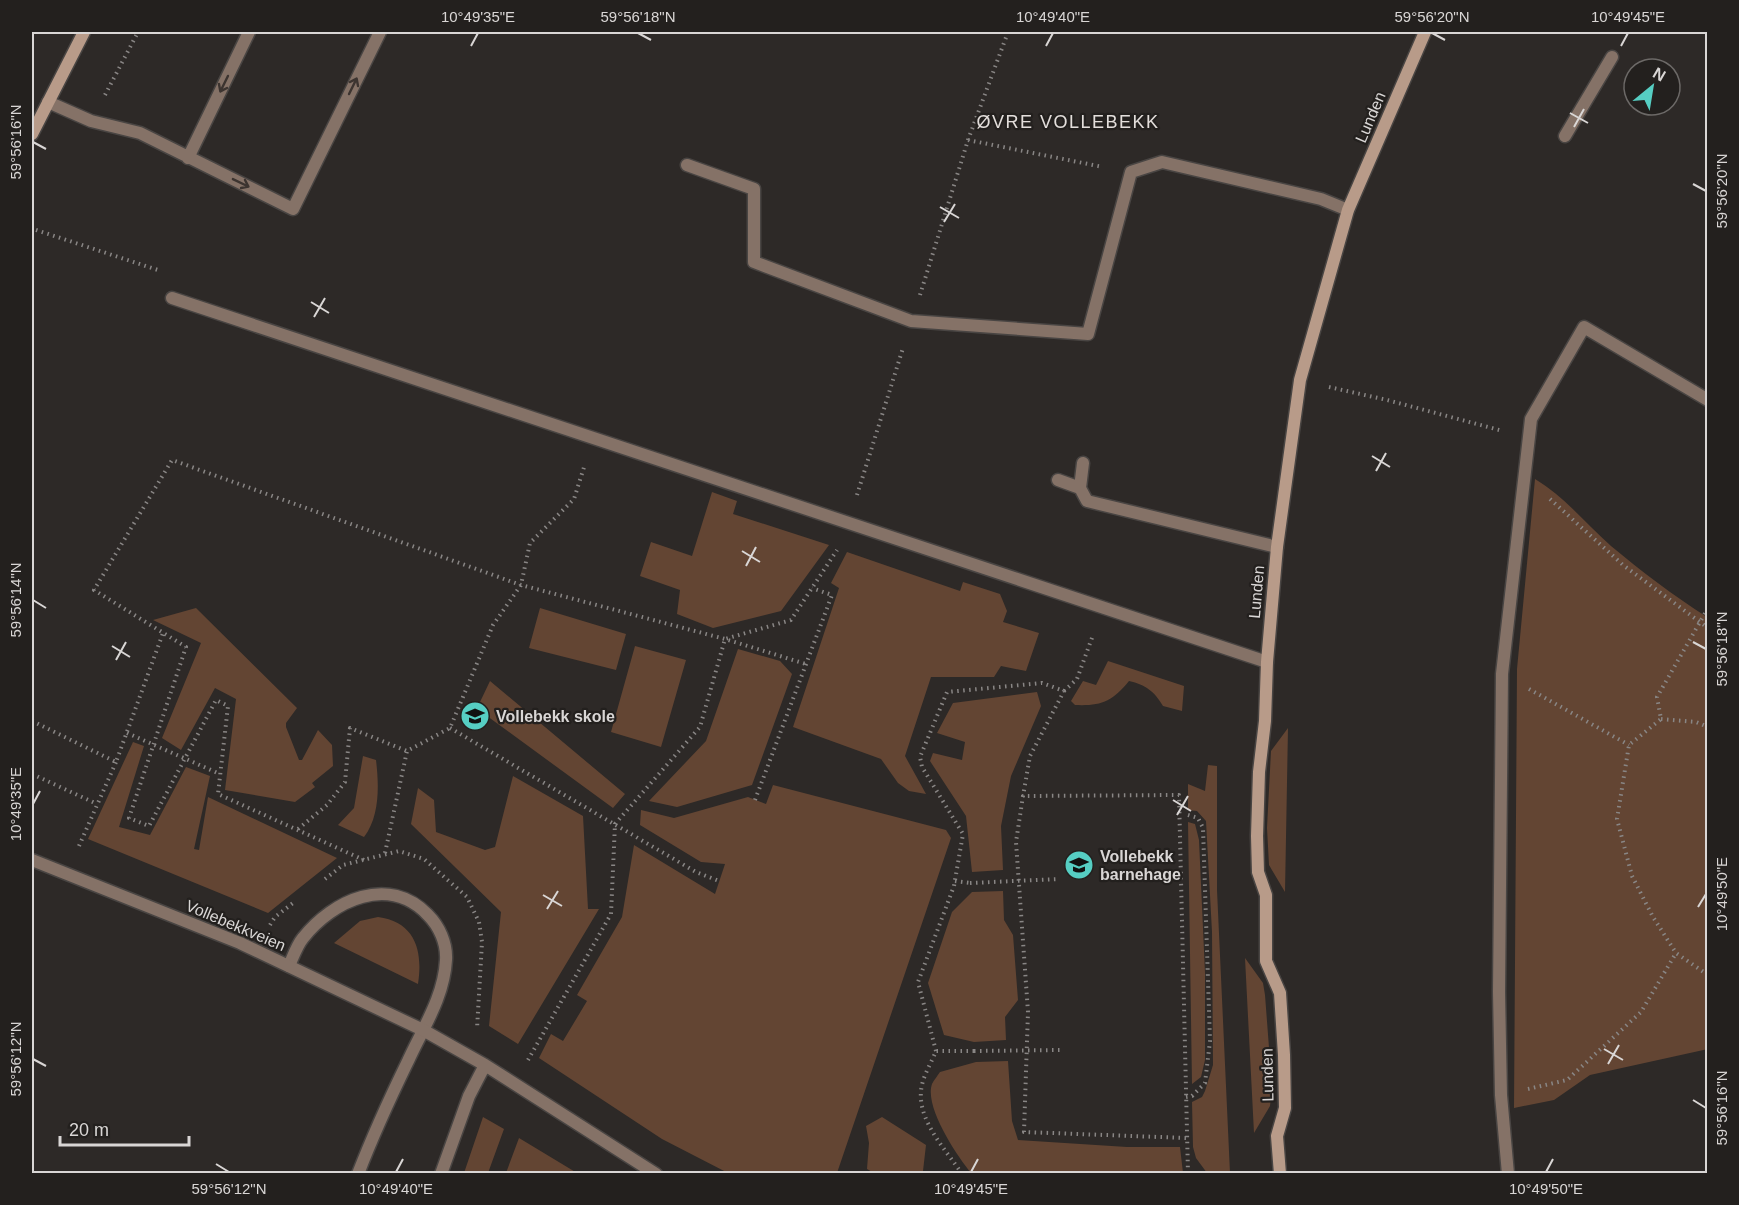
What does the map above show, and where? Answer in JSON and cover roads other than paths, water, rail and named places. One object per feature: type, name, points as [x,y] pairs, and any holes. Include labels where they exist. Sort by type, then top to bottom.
[{"type":"street","points":[[32,134],[84,32]]},
{"type":"street","points":[[188,158],[249,32]]},
{"type":"street","points":[[48,102],[91,121],[140,133],[293,209],[380,32]]},
{"type":"street","name":"Lunden","points":[[1280,1173],[1277,1136],[1285,1108],[1280,993],[1266,961],[1266,895],[1258,872],[1257,836],[1258,772],[1265,721],[1276,547],[1300,380],[1348,210],[1425,32]]},
{"type":"street","points":[[1565,136],[1612,57]]},
{"type":"street","points":[[687,165],[754,189],[754,262],[911,321],[1088,334],[1131,172],[1162,162],[1321,199],[1348,210]]},
{"type":"street","points":[[172,298],[1267,662]]},
{"type":"street","points":[[1508,1173],[1501,1095],[1499,992],[1503,674],[1522,480],[1531,419],[1584,327],[1707,400]]},
{"type":"street","points":[[1083,463],[1080,488],[1087,501],[1276,547]]},
{"type":"street","points":[[1058,480],[1080,488]]},
{"type":"street","name":"Vollebekkveien","points":[[32,860],[240,943],[423,1030],[485,1065],[657,1173]]},
{"type":"street","points":[[289,966],[302,938],[341,905],[369,893],[406,898],[436,923],[447,957],[444,979],[358,1173]]},
{"type":"street","points":[[441,1173],[469,1096],[485,1065]]},
{"type":"place","name":"Vollebekk skole","points":[[475,716]]},
{"type":"place","name":"Vollebekk barnehage","points":[[1079,865]]},
{"type":"district","name":"ØVRE VOLLEBEKK","points":[[1068,122]]}]
